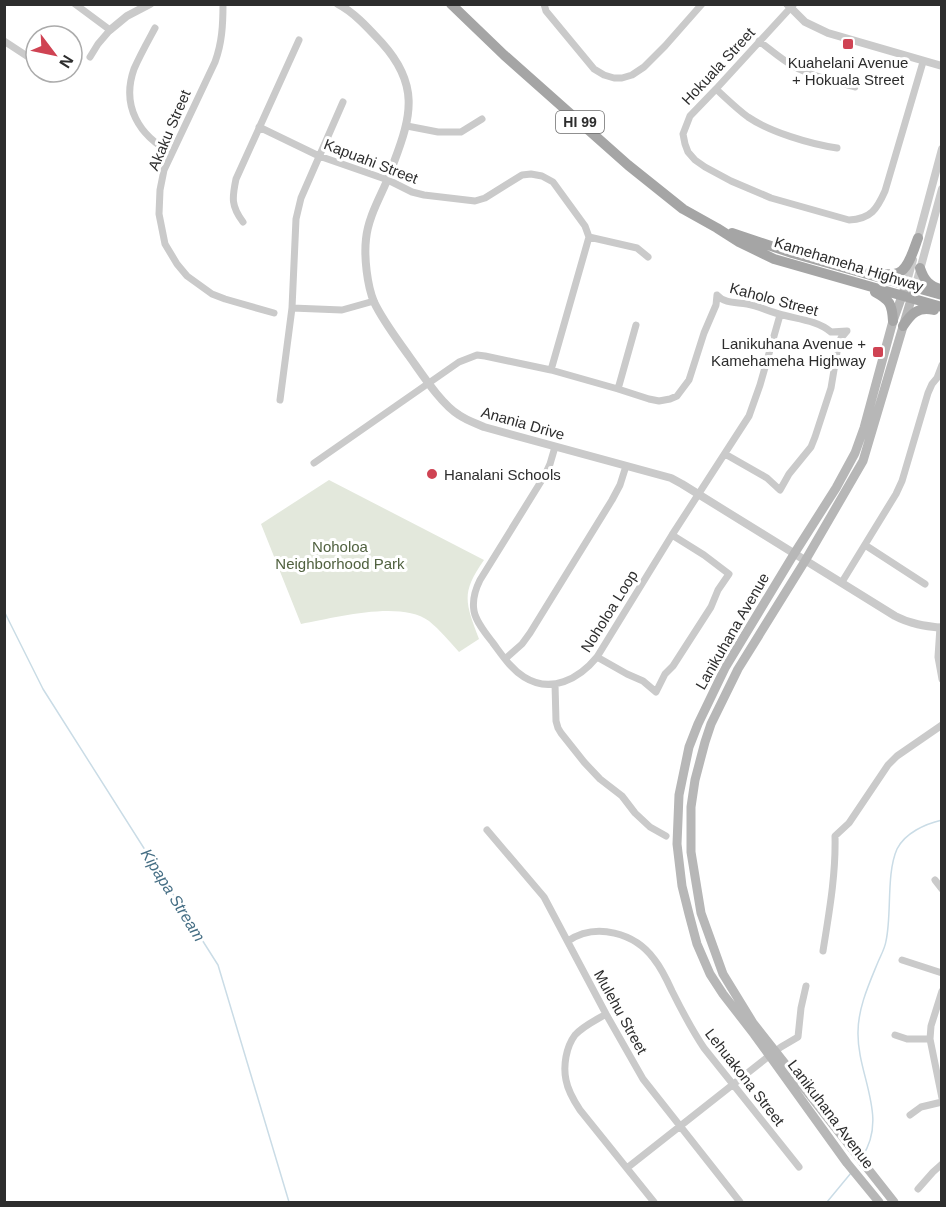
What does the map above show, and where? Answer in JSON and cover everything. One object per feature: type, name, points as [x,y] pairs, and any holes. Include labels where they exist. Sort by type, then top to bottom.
[{"type":"main road","name":"Kamehameha Highway","points":[[451,4],[504,55],[628,165],[683,209],[739,243],[774,259],[865,285],[942,295]]},
{"type":"main road","name":"Kamehameha Highway","points":[[717,228],[792,253],[872,274],[942,307]]},
{"type":"main road","points":[[872,274],[895,274],[902,271],[918,238]]},
{"type":"main road","points":[[920,268],[928,283],[942,289]]},
{"type":"main road","points":[[865,285],[889,302],[898,324],[919,310],[930,309],[942,312]]},
{"type":"main road","name":"Lanikuhana Avenue","points":[[894,1203],[854,1151],[754,1034],[710,974],[697,944],[682,886],[677,844],[679,795],[689,747],[698,724],[725,668],[837,488],[855,453],[908,291]]},
{"type":"main road","name":"Lanikuhana Avenue","points":[[879,1203],[847,1163],[772,1054],[723,974],[701,913],[691,852],[691,807],[695,780],[711,724],[738,669],[863,461],[898,324]]},
{"type":"street","points":[[75,4],[110,30]]},
{"type":"street","points":[[90,57],[110,30],[127,16],[150,4]]},
{"type":"street","name":"Akaku Street","points":[[224,4],[218,55],[164,170],[159,214],[165,244],[187,276],[212,294],[274,313]]},
{"type":"street","name":"Anania Drive","points":[[338,4],[373,33],[391,53],[405,78],[410,106],[407,126],[388,180],[371,216],[366,240],[366,265],[374,301],[387,325],[449,407],[458,415],[484,427],[670,478],[882,608],[906,621],[921,626],[941,628]]},
{"type":"street","points":[[544,4],[546,11],[594,69],[614,78],[632,75],[644,68],[702,4]]},
{"type":"street","points":[[790,6],[805,22],[828,33],[942,66]]},
{"type":"street","name":"Hokuala Street","points":[[790,6],[690,116],[683,134],[688,152],[695,160],[731,181],[771,198],[849,220],[859,220],[875,210],[885,191],[923,62]]},
{"type":"street","points":[[155,28],[135,69],[129,91],[130,101],[138,124],[145,134],[172,153]]},
{"type":"street","points":[[243,222],[232,201],[236,179],[299,40]]},
{"type":"street","points":[[4,41],[24,54]]},
{"type":"street","points":[[759,42],[782,59],[806,72],[855,87]]},
{"type":"street","points":[[716,89],[750,118],[770,129],[820,146],[837,148]]},
{"type":"street","points":[[280,400],[292,308],[296,219],[301,198],[343,102]]},
{"type":"street","points":[[407,126],[438,132],[461,132],[482,119]]},
{"type":"street","name":"Kapuahi Street","points":[[259,127],[319,156],[388,180],[412,192],[475,201],[485,198],[522,175],[542,176],[553,182],[585,226],[589,237]]},
{"type":"street","name":"Lanikuhana Avenue","points":[[908,291],[918,238],[942,149]]},
{"type":"street","name":"Lanikuhana Avenue","points":[[908,291],[920,268],[942,189]]},
{"type":"street","points":[[551,370],[589,237],[637,248],[648,256]]},
{"type":"street","name":"Kaholo Street","points":[[314,463],[459,362],[477,355],[551,370],[658,401],[670,399],[677,396],[689,380],[704,333],[716,305],[717,295],[725,302],[749,304],[780,315],[815,323],[831,332],[847,331],[838,346],[831,388],[816,437],[780,490],[767,478],[725,454]]},
{"type":"street","points":[[292,308],[342,310],[374,301]]},
{"type":"street","name":"Noholoa Loop","points":[[555,684],[568,681],[578,675],[597,657],[749,416],[780,315]]},
{"type":"street","points":[[618,389],[636,325]]},
{"type":"street","points":[[842,582],[902,481],[928,393],[942,365]]},
{"type":"street","points":[[555,447],[545,475],[476,589],[473,602],[474,615],[486,635],[523,677],[544,685],[555,684],[556,721],[561,733],[600,779],[622,796],[635,813],[651,827],[666,836]]},
{"type":"street","points":[[505,659],[522,644],[530,633],[612,500],[626,466]]},
{"type":"street","points":[[597,657],[627,675],[643,681],[656,692],[665,674],[679,657],[711,607],[718,590],[729,574],[672,535]]},
{"type":"street","points":[[865,545],[925,584]]},
{"type":"street","points":[[941,628],[938,657],[942,679]]},
{"type":"street","points":[[823,951],[830,904],[835,836],[849,823],[888,765],[897,756],[942,725]]},
{"type":"street","name":"Mulehu Street","points":[[487,830],[544,897],[643,1079],[740,1203]]},
{"type":"street","points":[[935,880],[942,889]]},
{"type":"street","name":"Lehuakona Street","points":[[568,941],[593,932],[605,931],[625,936],[645,949],[661,969],[692,1030],[704,1048],[799,1167]]},
{"type":"street","points":[[902,960],[942,973]]},
{"type":"street","points":[[627,1168],[772,1054],[798,1038],[806,986]]},
{"type":"street","points":[[910,1115],[921,1107],[942,1100],[930,1039],[931,1026],[942,991]]},
{"type":"street","points":[[606,1014],[586,1026],[573,1038],[567,1051],[566,1080],[571,1096],[580,1110],[654,1203]]},
{"type":"street","points":[[895,1035],[908,1039],[930,1039]]},
{"type":"street","points":[[918,1189],[942,1164]]},
{"type":"green space","name":"Noholoa Neighborhood Park","points":[[329,480],[484,560],[472,581],[468,598],[468,606],[479,639],[459,652],[429,621],[417,615],[402,612],[367,612],[301,624],[261,524]]},
{"type":"waterway","name":"Kipapa Stream","points":[[4,611],[43,689],[218,965],[289,1202]]},
{"type":"waterway","points":[[862,1157],[870,1142],[873,1127],[870,1096],[859,1048],[858,1023],[865,996],[885,944],[889,919],[891,870],[897,849],[905,838],[922,827],[942,820]]},
{"type":"waterway","points":[[827,1202],[851,1173]]},
{"type":"place","name":"Kuahelani Avenue + Hokuala Street","points":[[848,44]]},
{"type":"place","name":"Lanikuhana Avenue + Kamehameha Highway","points":[[878,352]]},
{"type":"place","name":"Hanalani Schools","points":[[432,474]]}]
